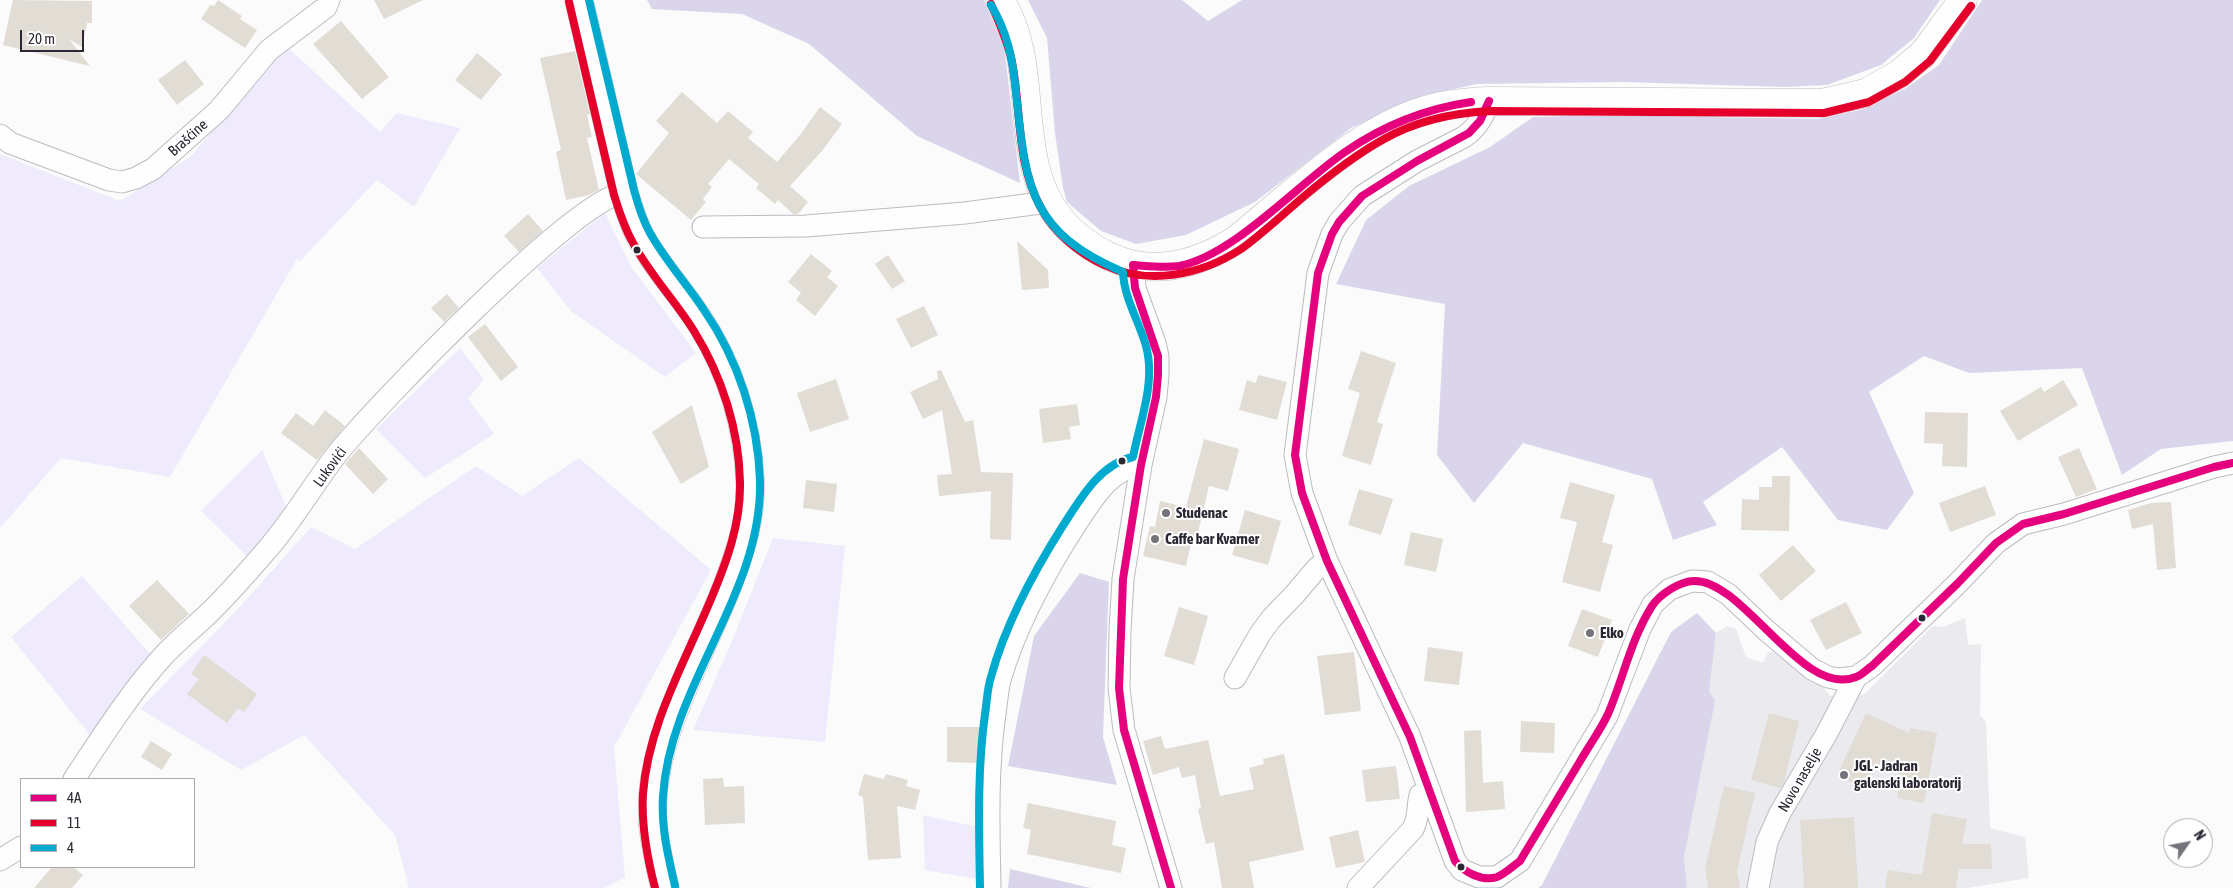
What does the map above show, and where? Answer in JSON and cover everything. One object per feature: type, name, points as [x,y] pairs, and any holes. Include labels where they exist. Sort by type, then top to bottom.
[{"type":"main road","points":[[579,0],[624,193],[641,236],[702,325],[718,353],[740,411],[750,480],[744,542],[680,698],[657,767],[653,824],[665,888]]},
{"type":"main road","points":[[1000,0],[1015,29],[1022,54],[1032,153],[1037,178],[1048,202],[1061,221],[1096,251],[1133,265],[1184,265],[1206,257],[1236,240],[1316,174],[1368,137],[1414,114],[1431,108],[1451,104],[1489,101],[1822,103],[1866,93],[1899,74],[1923,54],[1963,0]]},
{"type":"street","name":"Brašćine","points":[[3,142],[110,180],[122,182],[136,178],[153,169],[186,141],[219,110],[268,50],[326,7],[330,0]]},
{"type":"street","points":[[1489,101],[1482,121],[1469,134],[1418,161],[1362,196],[1338,222],[1322,258],[1318,273],[1295,455],[1300,486],[1327,561],[1351,615],[1396,704],[1455,861],[1472,882],[1497,877],[1520,861],[1606,716],[1640,629],[1653,604],[1670,589],[1692,581],[1708,582],[1728,594],[1812,669],[1838,679],[1856,677],[1872,666],[1958,584],[1996,543],[2023,524],[2064,514],[2214,467],[2233,463]]},
{"type":"street","name":"Lukovići","points":[[75,778],[132,695],[164,654],[208,613],[265,552],[305,501],[338,454],[380,406],[486,298],[564,229],[600,202],[614,195],[624,193]]},
{"type":"street","points":[[703,226],[806,226],[965,213],[1048,202]]},
{"type":"street","points":[[1133,265],[1135,288],[1158,356],[1156,397],[1141,465],[1123,579],[1120,630],[1120,688],[1124,730],[1171,888]]},
{"type":"street","points":[[990,888],[990,755],[1000,682],[1011,650],[1024,617],[1089,504],[1111,479],[1121,471],[1131,466],[1141,465]]},
{"type":"street","points":[[1235,678],[1255,641],[1271,619],[1317,568],[1327,561]]},
{"type":"street","name":"Novo naselje","points":[[1758,888],[1767,842],[1780,813],[1827,733],[1856,677]]},
{"type":"street","points":[[1358,888],[1413,829],[1417,821],[1417,805],[1420,795],[1430,791]]},
{"type":"street","points":[[0,860],[20,848]]},
{"type":"shaded area","points":[[647,0],[984,0],[1004,45],[1020,183],[917,136],[809,44],[742,14],[652,9]]},
{"type":"shaded area","points":[[1028,0],[1182,0],[1208,21],[1242,0],[1940,0],[1914,38],[1881,65],[1827,85],[1785,87],[1623,82],[1477,84],[1431,94],[1351,128],[1255,202],[1186,235],[1136,244],[1101,231],[1067,202],[1063,188],[1055,133],[1047,38]]},
{"type":"shaded area","points":[[1982,0],[2233,0],[2233,441],[2161,449],[2122,475],[2082,368],[1969,373],[1924,356],[1869,392],[1914,493],[1887,530],[1838,520],[1782,447],[1703,502],[1717,525],[1673,540],[1652,479],[1523,443],[1474,503],[1437,455],[1445,304],[1336,284],[1366,220],[1409,186],[1490,147],[1533,117],[1603,115],[1818,119],[1864,109],[1906,88],[1939,65]]},
{"type":"shaded area","points":[[286,46],[380,132],[397,113],[460,128],[414,207],[377,180],[300,261],[297,259],[170,477],[61,458],[0,528],[0,154],[120,201],[190,157]]},
{"type":"shaded area","points":[[605,213],[632,268],[696,353],[665,377],[571,311],[537,268]]},
{"type":"shaded area","points":[[460,348],[484,379],[468,399],[494,434],[425,478],[376,429]]},
{"type":"shaded area","points":[[262,450],[287,509],[248,557],[201,511]]},
{"type":"shaded area","points":[[579,458],[711,570],[614,747],[625,877],[604,888],[409,888],[395,835],[304,735],[241,770],[140,709],[236,611],[311,527],[355,549],[476,466],[522,496]]},
{"type":"shaded area","points":[[773,538],[845,546],[825,742],[693,730],[732,641]]},
{"type":"shaded area","points":[[1080,573],[1109,582],[1103,737],[1117,785],[1008,766],[1034,636]]},
{"type":"shaded area","points":[[82,576],[152,656],[94,740],[11,637]]},
{"type":"shaded area","points":[[1697,613],[1716,633],[1709,691],[1715,701],[1684,857],[1687,888],[1538,888],[1542,885],[1671,632]]},
{"type":"shaded area","name":"JGL - Jadran galenski laboratorij","points":[[1965,618],[1968,645],[1981,644],[1980,715],[1986,722],[1990,828],[2025,837],[2029,878],[1967,888],[1687,888],[1684,857],[1716,633],[1728,626],[1736,629],[1746,657],[1763,663],[1768,652],[1773,652],[1824,688],[1830,696],[1863,695],[1933,626],[1944,627]]},
{"type":"shaded area","points":[[923,815],[982,828],[983,880],[925,870]]},
{"type":"shaded area","points":[[1010,869],[1091,888],[1008,888]]},
{"type":"building","points":[[13,0],[92,1],[92,23],[87,23],[82,47],[69,39],[90,66],[3,45]]},
{"type":"building","points":[[218,0],[242,16],[240,19],[257,30],[245,48],[201,19],[210,5],[214,6]]},
{"type":"building","points":[[374,0],[423,0],[384,19]]},
{"type":"building","points":[[341,21],[389,77],[362,99],[313,44]]},
{"type":"building","points":[[575,51],[590,114],[587,115],[592,137],[587,138],[599,190],[589,195],[566,200],[556,152],[561,150],[540,58]]},
{"type":"building","points":[[477,53],[502,74],[481,100],[455,80]]},
{"type":"building","points":[[185,60],[204,84],[177,105],[158,80]]},
{"type":"building","points":[[682,92],[717,123],[728,111],[753,132],[748,138],[777,162],[820,107],[842,124],[822,151],[790,186],[808,202],[798,214],[793,214],[778,200],[775,204],[756,188],[759,184],[729,159],[708,184],[712,187],[703,199],[706,202],[691,220],[636,174],[669,133],[656,121]]},
{"type":"building","points":[[528,214],[543,231],[519,252],[504,236]]},
{"type":"building","points":[[1017,241],[1048,270],[1049,288],[1022,290]]},
{"type":"building","points":[[811,254],[832,271],[827,277],[838,286],[815,316],[796,300],[801,293],[788,282]]},
{"type":"building","points":[[888,255],[905,281],[892,289],[875,264]]},
{"type":"building","points":[[447,294],[459,308],[444,322],[431,308]]},
{"type":"building","points":[[924,306],[938,335],[911,348],[896,319]]},
{"type":"building","points":[[485,324],[518,367],[501,381],[468,337]]},
{"type":"building","points":[[1361,351],[1396,363],[1377,422],[1383,424],[1371,465],[1342,456],[1360,393],[1348,389]]},
{"type":"building","points":[[941,370],[965,422],[973,420],[981,472],[1013,473],[1011,540],[990,539],[991,491],[939,496],[937,475],[952,474],[942,410],[923,419],[910,392],[938,379],[937,371]]},
{"type":"building","points":[[1258,375],[1287,382],[1277,420],[1239,410],[1247,380],[1256,383]]},
{"type":"building","points":[[836,379],[849,419],[810,432],[797,393]]},
{"type":"building","points":[[2063,380],[2078,405],[2018,441],[2000,411],[2041,387],[2044,392]]},
{"type":"building","points":[[1077,404],[1080,425],[1069,427],[1071,439],[1043,443],[1039,409]]},
{"type":"building","points":[[692,405],[709,467],[681,484],[652,432]]},
{"type":"building","points":[[325,410],[345,426],[317,460],[281,433],[296,413],[313,426]]},
{"type":"building","points":[[1925,412],[1968,413],[1967,467],[1942,466],[1943,444],[1924,443]]},
{"type":"building","points":[[1204,439],[1239,449],[1228,491],[1209,486],[1197,537],[1193,536],[1186,566],[1143,556],[1150,526],[1155,527],[1160,501],[1186,507]]},
{"type":"building","points":[[359,448],[388,479],[373,494],[345,464]]},
{"type":"building","points":[[2079,448],[2097,489],[2076,497],[2058,457]]},
{"type":"building","points":[[1772,476],[1790,476],[1789,531],[1741,530],[1742,499],[1759,500],[1759,487],[1772,487]]},
{"type":"building","points":[[806,480],[837,484],[834,512],[803,508]]},
{"type":"building","points":[[1570,482],[1615,495],[1602,542],[1613,545],[1600,592],[1562,582],[1577,522],[1560,518]]},
{"type":"building","points":[[1985,486],[1996,515],[1950,532],[1939,503]]},
{"type":"building","points":[[1359,489],[1393,499],[1381,535],[1348,525]]},
{"type":"building","points":[[2171,502],[2176,568],[2157,570],[2153,524],[2132,529],[2128,510],[2151,503]]},
{"type":"building","points":[[1245,510],[1281,521],[1268,565],[1232,555]]},
{"type":"building","points":[[1411,532],[1443,539],[1436,572],[1404,565]]},
{"type":"building","points":[[1793,545],[1816,571],[1781,601],[1759,575]]},
{"type":"building","points":[[157,580],[189,614],[161,640],[129,606]]},
{"type":"building","points":[[1846,602],[1862,633],[1826,650],[1810,620]]},
{"type":"building","points":[[1179,607],[1208,616],[1194,665],[1164,656]]},
{"type":"building","name":"Elko","points":[[1582,609],[1612,620],[1598,657],[1568,646]]},
{"type":"building","points":[[1428,647],[1463,652],[1459,685],[1424,681]]},
{"type":"building","points":[[1354,652],[1361,711],[1325,715],[1317,656]]},
{"type":"building","points":[[204,655],[257,694],[244,712],[238,708],[227,723],[187,694],[199,679],[191,674]]},
{"type":"building","points":[[1769,713],[1799,721],[1784,782],[1780,788],[1751,780]]},
{"type":"building","points":[[1866,713],[1909,733],[1910,728],[1937,733],[1924,803],[1897,798],[1901,775],[1875,762],[1863,788],[1837,775]]},
{"type":"building","points":[[1521,721],[1555,723],[1554,753],[1520,752]]},
{"type":"building","points":[[947,727],[980,727],[978,763],[947,762]]},
{"type":"building","points":[[1481,730],[1483,783],[1503,781],[1505,809],[1466,812],[1464,731]]},
{"type":"building","points":[[1161,736],[1165,749],[1208,740],[1220,796],[1254,789],[1249,768],[1264,764],[1263,759],[1284,754],[1304,850],[1249,862],[1254,888],[1222,888],[1214,842],[1206,844],[1198,809],[1201,808],[1195,775],[1182,778],[1179,767],[1153,775],[1143,741]]},
{"type":"building","points":[[151,741],[172,754],[162,770],[141,757]]},
{"type":"building","points":[[1396,766],[1400,799],[1366,802],[1362,770]]},
{"type":"building","points":[[864,774],[884,779],[886,774],[908,780],[906,786],[920,790],[915,810],[897,806],[901,858],[868,860],[863,797],[858,795]]},
{"type":"building","points":[[723,778],[724,787],[744,786],[745,823],[705,825],[703,779]]},
{"type":"building","points":[[1724,786],[1755,793],[1737,871],[1740,888],[1708,888],[1705,869]]},
{"type":"building","points":[[1028,803],[1116,821],[1112,845],[1126,848],[1121,873],[1027,854],[1031,830],[1023,828]]},
{"type":"building","points":[[1932,813],[1967,819],[1962,844],[1991,844],[1992,869],[1959,869],[1956,888],[1885,888],[1888,870],[1922,875]]},
{"type":"building","points":[[1854,817],[1858,888],[1804,888],[1800,820]]},
{"type":"building","points":[[1358,830],[1365,862],[1336,868],[1329,837]]},
{"type":"building","points":[[51,868],[74,868],[83,875],[72,888],[34,888]]},
{"type":"transit line","name":"4","points":[[589,0],[640,212],[656,243],[704,310],[727,349],[744,391],[755,435],[758,458],[760,480],[757,522],[747,562],[682,715],[669,755],[663,796],[663,819],[675,886]]},
{"type":"transit line","name":"11","points":[[569,2],[614,195],[622,219],[639,253],[687,320],[713,366],[727,404],[739,462],[740,497],[732,542],[717,585],[669,694],[652,743],[646,768],[643,818],[647,853],[655,888]]},
{"type":"transit line","name":"11","points":[[991,4],[1011,57],[1020,134],[1027,172],[1046,217],[1068,241],[1104,265],[1139,275],[1157,276],[1192,271],[1225,258],[1241,249],[1352,159],[1397,132],[1422,122],[1448,116],[1489,111],[1824,113],[1869,102],[1905,82],[1930,61],[1971,6]]},
{"type":"transit line","name":"4","points":[[980,888],[979,801],[982,736],[988,691],[997,657],[1022,598],[1053,542],[1077,504],[1101,474],[1121,461],[1133,457],[1146,402],[1149,373],[1146,346],[1126,291],[1123,272],[1092,257],[1068,240],[1050,222],[1038,202],[1029,180],[1024,155],[1009,48],[1002,26],[991,5]]},
{"type":"transit line","name":"4A","points":[[1489,101],[1480,121],[1469,133],[1417,161],[1362,196],[1339,222],[1332,234],[1318,273],[1295,455],[1302,493],[1327,561],[1410,737],[1455,861],[1463,869],[1474,875],[1485,878],[1497,877],[1520,861],[1605,720],[1638,632],[1652,606],[1665,593],[1676,586],[1693,581],[1712,585],[1732,598],[1794,656],[1815,671],[1836,679],[1856,677],[1872,666],[1958,583],[1996,543],[2023,524],[2064,514],[2214,467],[2233,463]]},
{"type":"transit line","name":"4A","points":[[1133,265],[1173,267],[1200,260],[1243,234],[1327,166],[1360,142],[1390,126],[1421,114],[1471,102]]},
{"type":"transit line","name":"4A","points":[[1133,265],[1135,288],[1158,356],[1158,375],[1156,397],[1141,465],[1123,579],[1119,688],[1124,730],[1171,888]]},
{"type":"place","name":"Studenac","points":[[1166,513]]},
{"type":"place","name":"Caffe bar Kvarner","points":[[1155,539]]},
{"type":"place","name":"Elko","points":[[1590,633]]},
{"type":"place","name":"JGL - Jadran galenski laboratorij","points":[[1844,775]]}]
